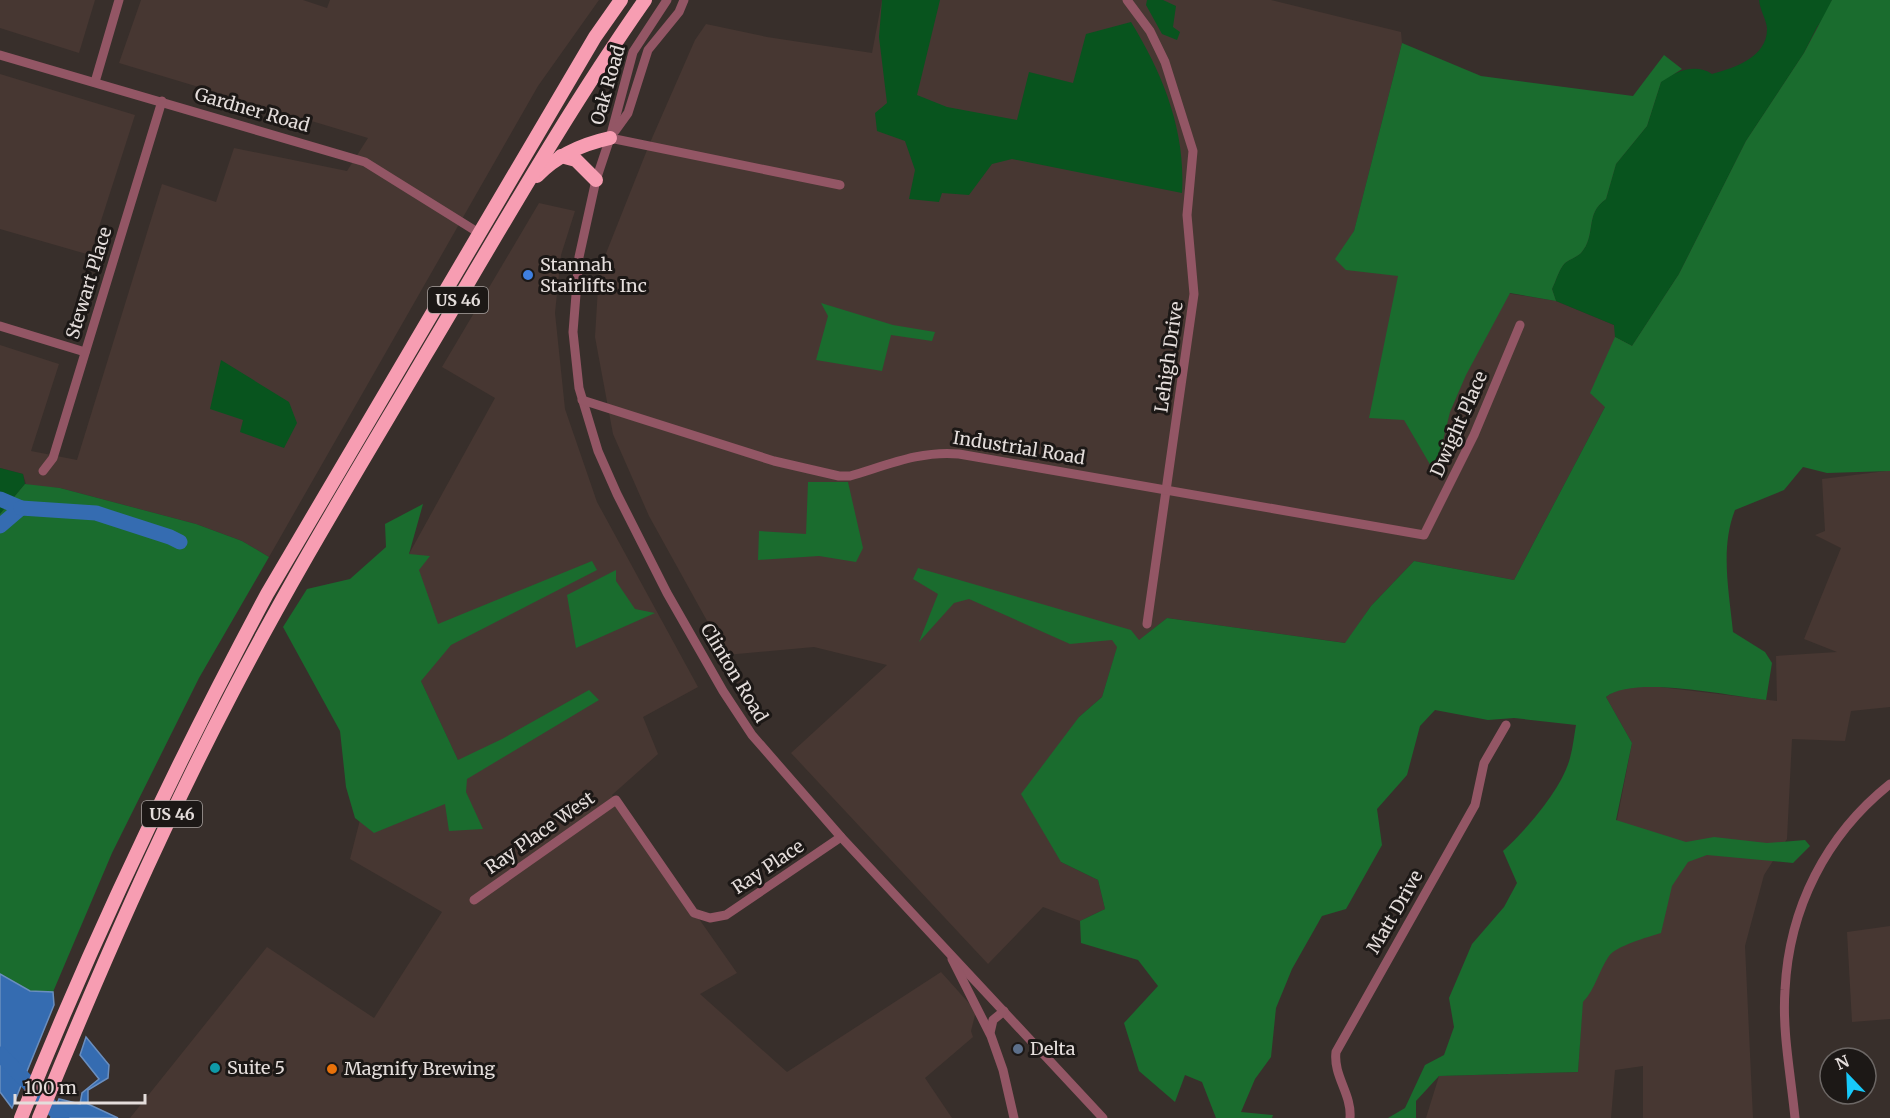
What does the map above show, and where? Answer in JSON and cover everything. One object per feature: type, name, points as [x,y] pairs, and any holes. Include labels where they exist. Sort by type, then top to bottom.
[{"type":"highway","name":"US 46","points":[[21,1118],[63,1013],[139,846],[251,623],[595,37],[621,0]]},
{"type":"highway","name":"US 46","points":[[39,1118],[136,889],[232,692],[279,605],[510,211],[610,49],[645,0]]},
{"type":"highway","points":[[510,211],[539,174],[561,156],[589,143],[610,138]]},
{"type":"highway","points":[[561,156],[576,160],[596,180]]},
{"type":"street","points":[[95,82],[119,0]]},
{"type":"street","name":"Oak Road","points":[[610,138],[633,52],[668,0]]},
{"type":"street","name":"Oak Road","points":[[610,138],[628,113],[648,50],[679,12],[684,0]]},
{"type":"street","name":"Lehigh Drive","points":[[1127,0],[1150,31],[1165,62],[1193,151],[1187,215],[1194,294],[1147,624]]},
{"type":"street","name":"Gardner Road","points":[[0,55],[365,162],[480,232]]},
{"type":"street","name":"Stewart Place","points":[[43,471],[53,458],[162,101]]},
{"type":"street","points":[[610,138],[840,185]]},
{"type":"street","name":"Clinton Road","points":[[610,138],[596,180],[579,257],[572,313],[582,400],[598,451],[617,494],[667,593],[723,691],[752,735],[841,837],[1103,1118]]},
{"type":"street","name":"Dwight Place","points":[[1424,536],[1474,435],[1520,325]]},
{"type":"street","points":[[0,326],[85,352]]},
{"type":"street","name":"Industrial Road","points":[[582,400],[774,461],[839,476],[850,476],[918,456],[943,452],[1424,536]]},
{"type":"street","name":"Matt Drive","points":[[1350,1118],[1349,1100],[1336,1068],[1336,1052],[1476,805],[1485,763],[1506,725]]},
{"type":"street","points":[[1795,1118],[1784,990],[1793,935],[1800,909],[1814,875],[1838,837],[1855,816],[1890,784]]},
{"type":"street","name":"Ray Place West","points":[[474,900],[616,800],[694,913],[710,918]]},
{"type":"street","name":"Ray Place","points":[[710,918],[726,915],[841,837]]},
{"type":"street","points":[[950,954],[991,1036],[1009,1091],[1014,1118]]},
{"type":"street","points":[[991,1036],[991,1023],[1004,1011]]},
{"type":"shaded area","points":[[0,0],[95,0],[79,53],[0,28]]},
{"type":"shaded area","points":[[141,0],[303,0],[327,8],[330,0],[599,0],[538,86],[269,557],[242,541],[196,524],[60,488],[34,487],[26,484],[23,474],[0,468],[0,345],[59,364],[31,451],[77,460],[162,184],[216,202],[234,148],[347,171],[368,138],[119,63]]},
{"type":"shaded area","points":[[882,0],[1271,0],[1401,32],[1402,43],[1345,267],[1556,301],[1614,325],[1632,346],[1605,407],[1514,580],[1414,561],[1371,606],[1346,643],[1167,618],[1132,646],[1117,648],[1102,697],[1079,717],[1061,862],[1098,880],[1105,909],[1080,921],[1043,907],[988,964],[791,753],[887,665],[814,647],[726,655],[649,516],[613,434],[595,337],[599,271],[649,145],[695,40],[706,24],[767,37],[872,53]]},
{"type":"shaded area","points":[[0,74],[135,115],[90,255],[0,229]]},
{"type":"shaded area","points":[[539,203],[575,211],[561,255],[555,313],[565,409],[597,502],[698,687],[643,717],[658,754],[612,795],[737,973],[700,994],[787,1072],[941,972],[976,1011],[971,1031],[973,1037],[925,1078],[952,1118],[130,1118],[267,947],[374,1018],[442,912],[350,859],[360,820],[463,771],[419,677],[409,554],[495,398],[442,367]]},
{"type":"shaded area","points":[[1890,471],[1890,707],[1851,711],[1845,741],[1792,739],[1787,839],[1764,875],[1745,946],[1753,1118],[1643,1118],[1643,1066],[1615,1070],[1611,1118],[1426,1118],[1439,1076],[1578,1072],[1583,995],[1632,743],[1606,697],[1616,690],[1643,685],[1777,701],[1776,656],[1837,652],[1804,639],[1841,548],[1815,535],[1825,531],[1822,479]]},
{"type":"shaded area","points":[[1890,926],[1890,1019],[1852,1022],[1847,932]]},
{"type":"green space","points":[[882,0],[940,0],[917,95],[947,107],[1017,120],[1029,72],[1073,83],[1086,34],[1131,22],[1153,62],[1170,104],[1180,147],[1182,193],[1012,159],[992,164],[969,195],[942,193],[939,202],[909,199],[915,170],[905,141],[877,131],[875,113],[887,103],[879,37]]},
{"type":"green space","points":[[1147,0],[1163,0],[1176,6],[1173,27],[1180,32],[1177,40],[1162,34],[1146,5]]},
{"type":"green space","points":[[1759,0],[1832,0],[1828,12],[1817,27],[1804,53],[1746,141],[1679,274],[1632,346],[1615,337],[1614,325],[1556,301],[1552,289],[1563,266],[1586,246],[1595,211],[1606,199],[1616,164],[1647,126],[1661,82],[1686,70],[1699,69],[1712,74],[1748,60],[1756,54],[1766,38],[1767,28]]},
{"type":"green space","points":[[1832,0],[1890,0],[1890,471],[1827,473],[1803,467],[1784,490],[1735,510],[1730,524],[1727,554],[1733,632],[1765,652],[1772,663],[1766,700],[1659,687],[1619,691],[1606,697],[1632,743],[1616,820],[1686,842],[1714,837],[1767,843],[1805,840],[1810,846],[1793,863],[1707,855],[1688,862],[1672,886],[1661,933],[1633,942],[1613,952],[1583,1002],[1578,1072],[1439,1076],[1416,1101],[1416,1118],[1388,1118],[1405,1108],[1425,1065],[1444,1055],[1454,1027],[1449,998],[1472,944],[1504,907],[1517,883],[1503,851],[1532,821],[1559,783],[1570,758],[1576,725],[1514,718],[1488,720],[1435,710],[1420,726],[1407,775],[1377,809],[1382,845],[1346,909],[1322,916],[1292,969],[1276,1008],[1271,1057],[1255,1079],[1241,1112],[1273,1115],[1272,1118],[1216,1118],[1202,1082],[1185,1075],[1175,1102],[1139,1071],[1124,1023],[1158,986],[1138,960],[1081,943],[1080,921],[1105,909],[1098,880],[1061,862],[1021,794],[1079,717],[1102,697],[1117,647],[1112,640],[1070,644],[969,599],[954,603],[919,642],[938,594],[913,579],[918,568],[1131,630],[1139,640],[1167,618],[1345,643],[1371,606],[1414,561],[1514,580],[1605,407],[1590,393],[1615,337],[1632,346],[1679,274],[1746,141],[1804,53]]},
{"type":"green space","points":[[1402,43],[1481,76],[1633,96],[1664,55],[1682,69],[1661,82],[1647,126],[1616,164],[1606,199],[1595,211],[1586,246],[1561,268],[1552,289],[1556,301],[1510,293],[1466,375],[1450,412],[1435,473],[1404,420],[1369,418],[1398,276],[1346,270],[1335,259],[1354,231]]},
{"type":"green space","points":[[821,303],[893,325],[935,332],[932,341],[891,335],[882,371],[816,360],[828,316]]},
{"type":"green space","points":[[221,360],[289,402],[297,423],[284,448],[240,432],[243,420],[210,409]]},
{"type":"green space","points":[[0,468],[23,474],[25,484],[0,514]]},
{"type":"green space","points":[[808,482],[848,482],[863,548],[856,562],[819,556],[758,560],[759,531],[806,534]]},
{"type":"green space","points":[[25,484],[60,488],[196,524],[242,541],[269,557],[199,678],[112,853],[53,992],[30,992],[0,974],[0,514]]},
{"type":"green space","points":[[423,504],[409,554],[430,556],[419,570],[438,624],[592,561],[597,570],[451,645],[421,681],[458,760],[502,739],[589,690],[599,700],[467,779],[466,792],[483,829],[449,831],[445,804],[374,833],[355,818],[346,787],[340,731],[283,627],[307,589],[350,579],[386,547],[385,524]]},
{"type":"green space","points":[[616,570],[616,581],[635,609],[655,613],[576,648],[567,595]]},
{"type":"water","points":[[0,974],[30,991],[53,992],[54,1005],[12,1108],[0,1092]]},
{"type":"water","points":[[86,1037],[109,1065],[108,1078],[88,1090],[88,1104],[118,1118],[51,1118],[59,1099],[80,1104],[82,1093],[99,1079],[80,1055]]},
{"type":"waterway","points":[[0,499],[21,508],[0,526]]},
{"type":"waterway","points":[[21,508],[96,513],[180,542]]},
{"type":"waterway","points":[[0,1054],[62,1118]]},
{"type":"place","name":"Stannah Stairlifts Inc","points":[[528,275]]},
{"type":"place","name":"Delta","points":[[1018,1049]]},
{"type":"place","name":"Suite 5","points":[[215,1068]]},
{"type":"place","name":"Magnify Brewing","points":[[332,1069]]}]
